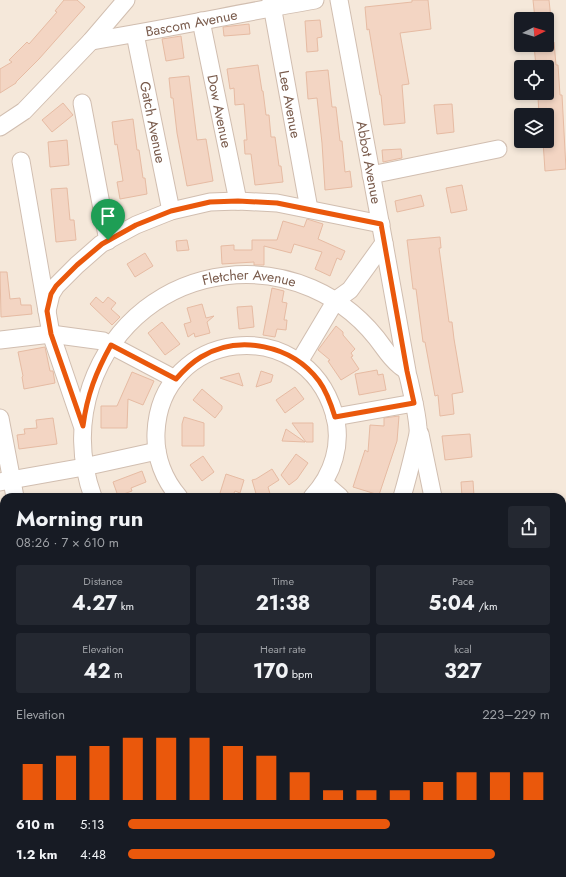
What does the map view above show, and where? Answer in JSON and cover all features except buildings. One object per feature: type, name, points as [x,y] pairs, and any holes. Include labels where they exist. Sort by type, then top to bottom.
[{"type":"street","points":[[0,126],[24,111],[91,41],[126,0]]},
{"type":"street","name":"Bascom Avenue","points":[[91,41],[201,21],[271,4],[315,0]]},
{"type":"street","name":"Abbot Avenue","points":[[339,0],[407,371]]},
{"type":"street","name":"Lee Avenue","points":[[271,4],[309,209]]},
{"type":"street","name":"Dow Avenue","points":[[201,21],[238,201]]},
{"type":"street","name":"Gatch Avenue","points":[[135,34],[171,211]]},
{"type":"street","points":[[82,103],[108,240]]},
{"type":"street","points":[[371,175],[498,149]]},
{"type":"street","points":[[22,161],[51,334],[83,426]]},
{"type":"street","points":[[47,311],[51,294],[56,286],[77,265],[108,240],[136,225],[171,211],[210,202],[238,201],[277,203],[381,224]]},
{"type":"street","points":[[299,362],[336,300],[350,290],[384,243]]},
{"type":"street","name":"Fletcher Avenue","points":[[92,493],[84,467],[82,447],[83,426],[89,394],[94,378],[111,345],[131,322],[158,300],[188,285],[221,276],[255,274],[289,280],[306,285],[336,300],[357,316],[375,335],[390,356],[407,371]]},
{"type":"street","points":[[0,340],[51,334],[90,338],[103,341],[176,379]]},
{"type":"street","points":[[176,493],[166,479],[160,466],[157,452],[156,432],[158,413],[168,389],[188,366],[202,357],[217,350],[234,346],[251,345],[284,353],[299,362],[314,375],[326,392],[335,417],[337,434],[336,450],[332,466],[324,483],[315,493]]},
{"type":"street","points":[[407,371],[432,493]]},
{"type":"street","points":[[335,417],[414,403]]},
{"type":"street","points":[[0,418],[6,481],[13,493]]},
{"type":"street","points":[[403,493],[418,430]]},
{"type":"street","points":[[6,481],[157,452]]},
{"type":"street","points":[[324,483],[335,493]]},
{"type":"shaded area","points":[[0,0],[566,0],[566,493],[0,493]]},
{"type":"route","points":[[238,201],[277,203],[381,224],[414,403],[335,417],[332,404],[318,380],[299,362],[284,353],[251,345],[234,346],[217,350],[188,366],[176,379],[111,345],[94,378],[85,410],[83,426],[51,334],[47,311],[51,294],[56,286],[77,265],[108,240],[136,225],[171,211],[210,202],[238,201]]}]
